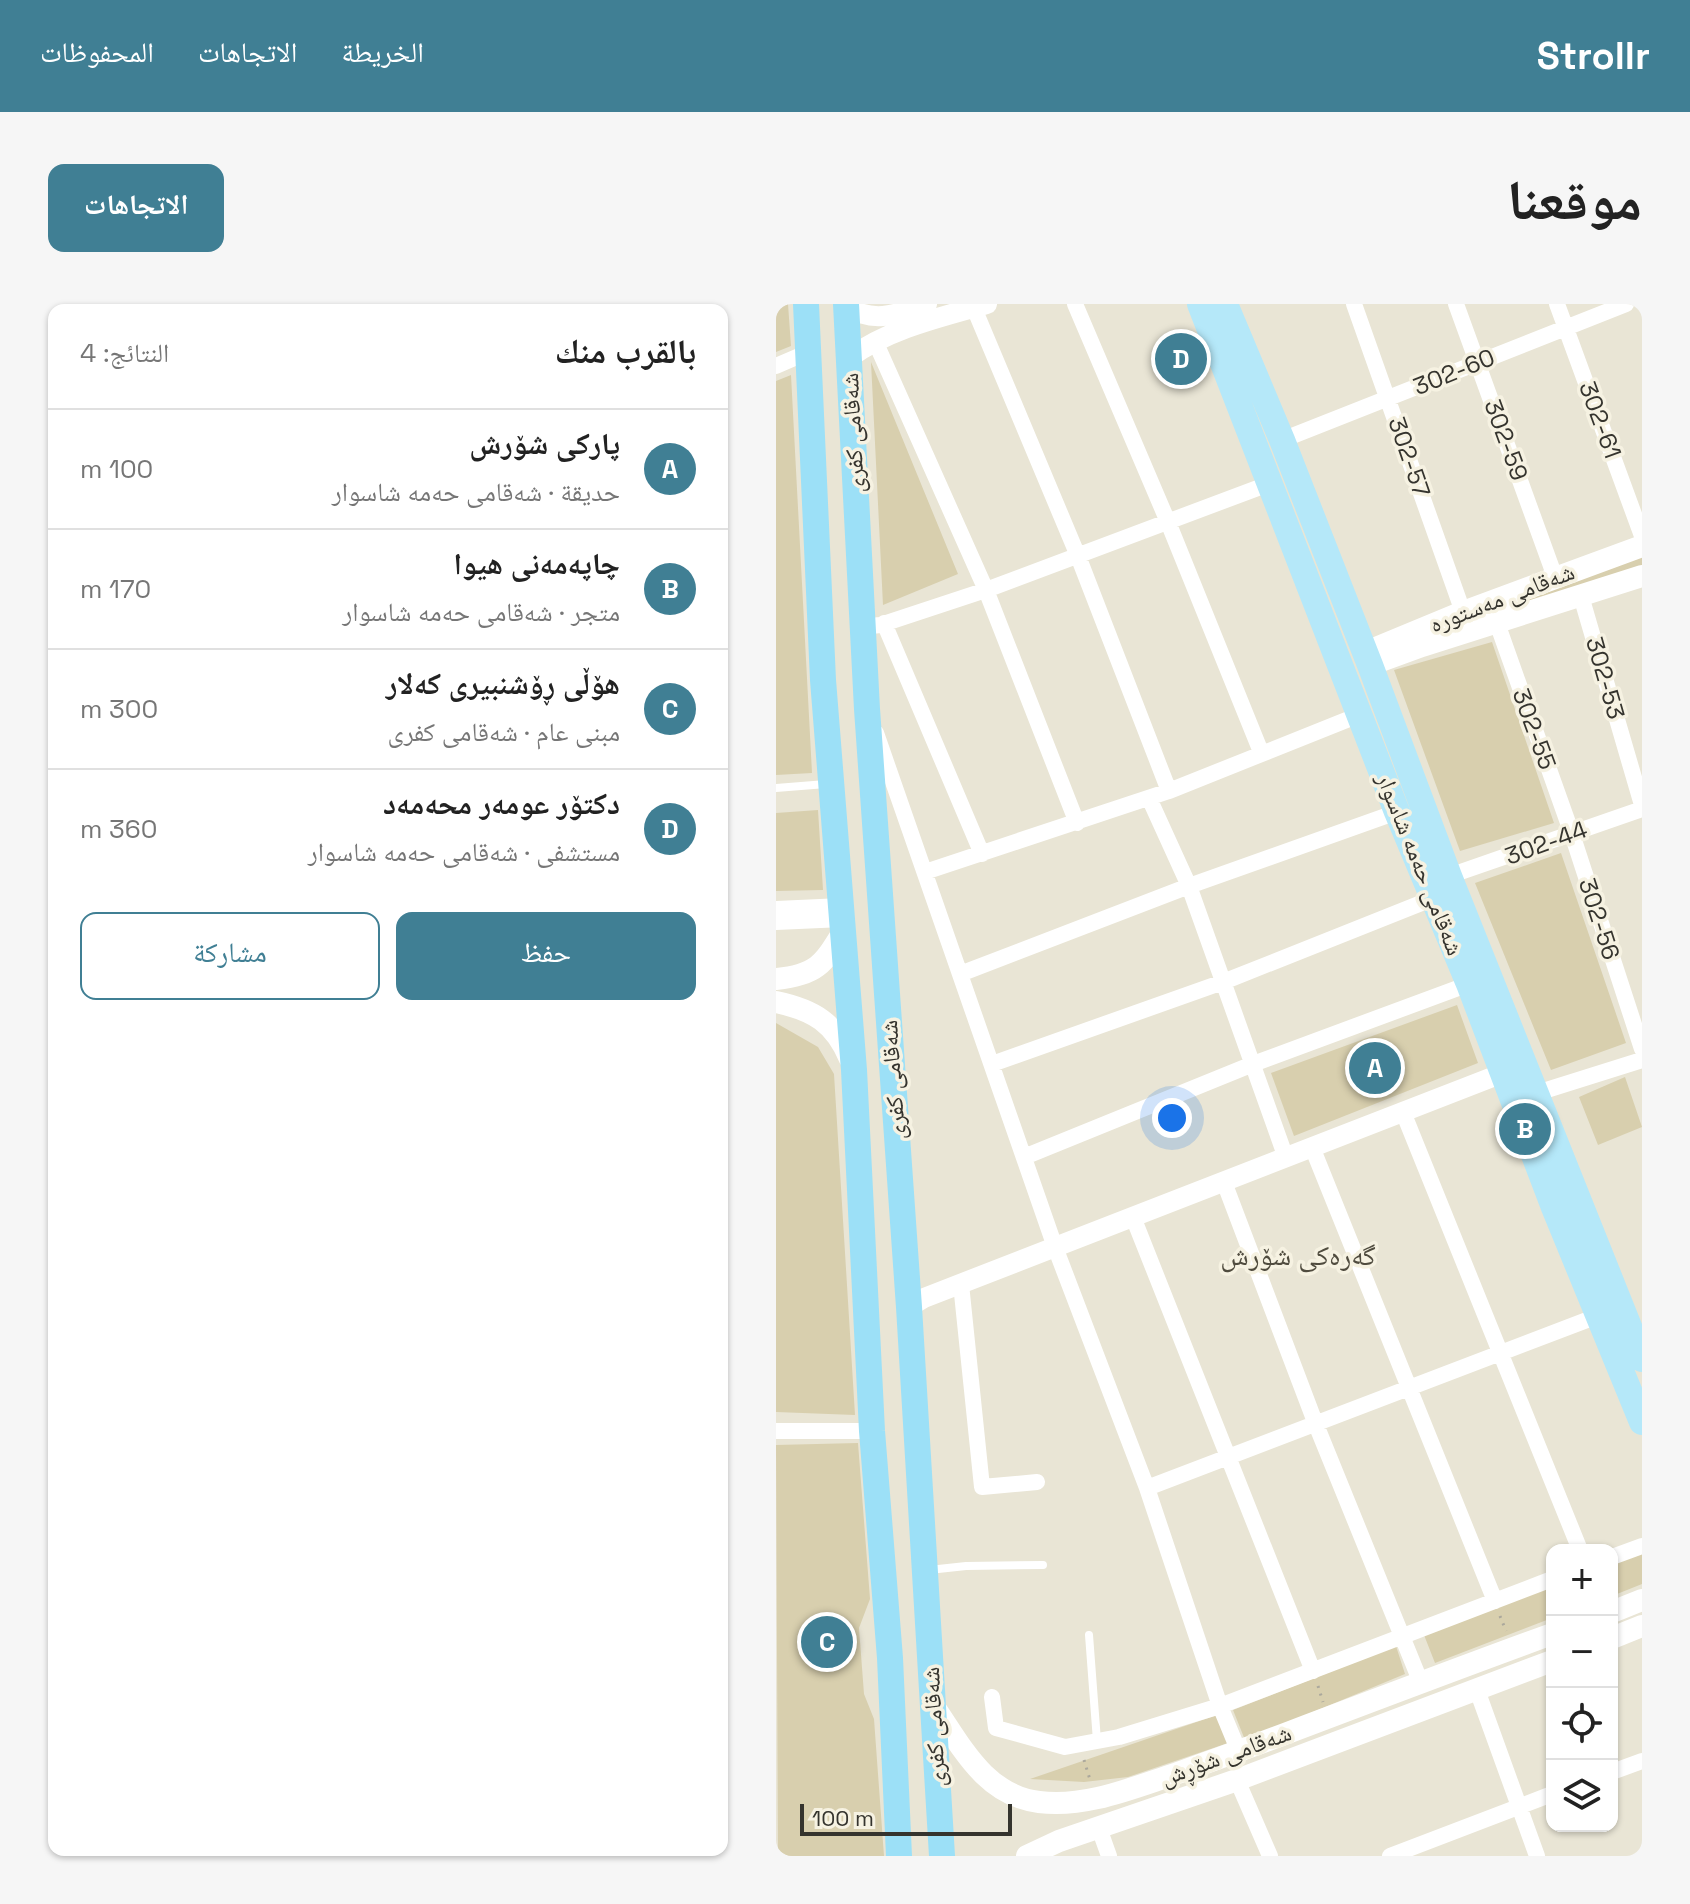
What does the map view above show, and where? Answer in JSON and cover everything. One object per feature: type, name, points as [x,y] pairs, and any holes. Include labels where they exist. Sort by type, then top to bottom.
[{"type":"highway","name":"شەقامی کفری","points":[[806,304],[823,680],[854,1070],[872,1431],[890,1658],[899,1856]]},
{"type":"highway","name":"شەقامی کفری","points":[[846,306],[874,625],[867,709],[909,1307],[942,1856]]},
{"type":"highway","points":[[890,1658],[929,1657]]},
{"type":"main road","name":"شەقامی حەمە شاسوار","points":[[1200,304],[1397,812],[1469,984],[1597,1314],[1636,1368]]},
{"type":"main road","name":"شەقامی حەمە شاسوار","points":[[1225,304],[1282,440],[1449,876],[1633,1317],[1642,1422]]},
{"type":"main road","name":"شەقامی مەستورە","points":[[1367,659],[1420,638],[1463,612],[1642,546]]},
{"type":"main road","name":"شەقامی مەستورە","points":[[1420,638],[1497,623],[1642,576]]},
{"type":"main road","points":[[776,979],[814,971],[828,957],[843,919]]},
{"type":"main road","points":[[776,1002],[803,1010],[827,1023],[841,1038],[854,1070]]},
{"type":"main road","points":[[1618,1612],[1640,1613]]},
{"type":"main road","points":[[1618,1633],[1640,1613]]},
{"type":"main road","name":"شەقامی شۆڕش","points":[[931,1702],[985,1779],[1007,1792],[1038,1802],[1076,1801],[1118,1794],[1239,1752],[1546,1636]]},
{"type":"main road","name":"شەقامی شۆڕش","points":[[1027,1856],[1059,1841],[1237,1780],[1546,1663]]},
{"type":"main road","points":[[1118,1794],[1125,1818]]},
{"type":"street","points":[[849,358],[927,304]]},
{"type":"street","points":[[1075,304],[1261,752]]},
{"type":"street","name":"302-57","points":[[1354,304],[1463,612]]},
{"type":"street","name":"302-59","points":[[1456,304],[1555,577]]},
{"type":"street","name":"302-61","points":[[1557,304],[1642,536]]},
{"type":"street","name":"302-60","points":[[1282,440],[1626,304]]},
{"type":"street","points":[[846,306],[885,331],[1077,823]]},
{"type":"street","points":[[885,331],[980,306],[1169,791]]},
{"type":"street","points":[[776,366],[806,353]]},
{"type":"street","points":[[982,854],[874,625],[986,590],[1271,483]]},
{"type":"street","name":"302-53","points":[[1581,596],[1642,807]]},
{"type":"street","name":"302-55","points":[[1497,623],[1572,834]]},
{"type":"street","points":[[867,709],[1055,1247],[1147,1488],[1220,1706],[1239,1752]]},
{"type":"street","points":[[925,872],[1169,791],[1359,715]]},
{"type":"street","points":[[1149,798],[1189,886],[1286,1158]]},
{"type":"street","name":"302-44","points":[[1449,876],[1642,807]]},
{"type":"street","points":[[960,974],[1189,886],[1397,812]]},
{"type":"street","name":"302-56","points":[[1572,834],[1642,1049]]},
{"type":"street","points":[[992,1064],[1223,982],[1434,898]]},
{"type":"street","points":[[776,909],[843,919]]},
{"type":"street","points":[[776,922],[843,919]]},
{"type":"street","points":[[1024,1157],[1253,1064],[1469,984]]},
{"type":"street","points":[[1537,1093],[1642,1060]]},
{"type":"street","points":[[909,1307],[1503,1073]]},
{"type":"street","points":[[1403,1112],[1578,1544]]},
{"type":"street","points":[[1312,1147],[1495,1601]]},
{"type":"street","points":[[1224,1182],[1315,1422],[1421,1683]]},
{"type":"street","points":[[1133,1217],[1313,1671]]},
{"type":"street","points":[[961,1284],[982,1487],[1037,1482]]},
{"type":"street","points":[[1147,1488],[1597,1314]]},
{"type":"street","points":[[776,1431],[872,1431]]},
{"type":"street","points":[[1618,1555],[1642,1546]]},
{"type":"street","points":[[992,1697],[996,1728],[1065,1747],[1097,1742],[1220,1706],[1546,1581]]},
{"type":"street","points":[[1477,1690],[1537,1856]]},
{"type":"street","points":[[1618,1770],[1642,1761]]},
{"type":"street","points":[[1237,1780],[1270,1856]]},
{"type":"street","points":[[1390,1856],[1546,1796]]},
{"type":"street","points":[[1099,1828],[1109,1856]]},
{"type":"lane","points":[[776,788],[831,784]]},
{"type":"lane","points":[[924,1571],[966,1566],[1043,1565]]},
{"type":"lane","points":[[1089,1635],[1097,1742]]},
{"type":"path","points":[[1495,1601],[1510,1641]]},
{"type":"path","points":[[1313,1671],[1326,1710]]},
{"type":"path","points":[[1079,1745],[1092,1786]]},
{"type":"shaded area","points":[[776,304],[788,304],[791,346],[776,352]]},
{"type":"shaded area","points":[[871,362],[958,574],[883,605]]},
{"type":"shaded area","points":[[791,375],[812,773],[776,775],[776,381]]},
{"type":"shaded area","points":[[1642,552],[1642,565],[1472,624],[1509,602]]},
{"type":"shaded area","points":[[1492,642],[1554,823],[1460,851],[1394,670]]},
{"type":"shaded area","points":[[818,810],[823,890],[776,891],[776,813]]},
{"type":"shaded area","points":[[1561,853],[1626,1043],[1551,1070],[1475,883]]},
{"type":"shaded area","points":[[1457,1005],[1478,1063],[1294,1136],[1271,1073]]},
{"type":"shaded area","points":[[776,1023],[818,1047],[834,1074],[855,1415],[776,1412]]},
{"type":"shaded area","points":[[1625,1077],[1642,1127],[1598,1145],[1579,1097]]},
{"type":"shaded area","points":[[858,1443],[870,1599],[859,1628],[864,1694],[874,1719],[884,1856],[778,1856],[776,1445]]},
{"type":"shaded area","points":[[1642,1551],[1642,1584],[1618,1594],[1618,1561]]},
{"type":"shaded area","points":[[1546,1588],[1546,1620],[1435,1663],[1424,1635]]},
{"type":"shaded area","points":[[1396,1646],[1405,1674],[1245,1740],[1233,1710]]},
{"type":"shaded area","points":[[1217,1715],[1228,1743],[1128,1777],[1084,1782],[1030,1779]]},
{"type":"place","name":"دکتۆر عومەر محەمەد","points":[[1181,359]]},
{"type":"place","name":"پارکی شۆرش","points":[[1375,1068]]},
{"type":"place","name":"چاپەمەنی هیوا","points":[[1525,1129]]},
{"type":"place","name":"هۆڵی ڕۆشنبیری کەلار","points":[[827,1642]]},
{"type":"district","name":"گەرەکی شۆرش","points":[[1298,1255]]}]
